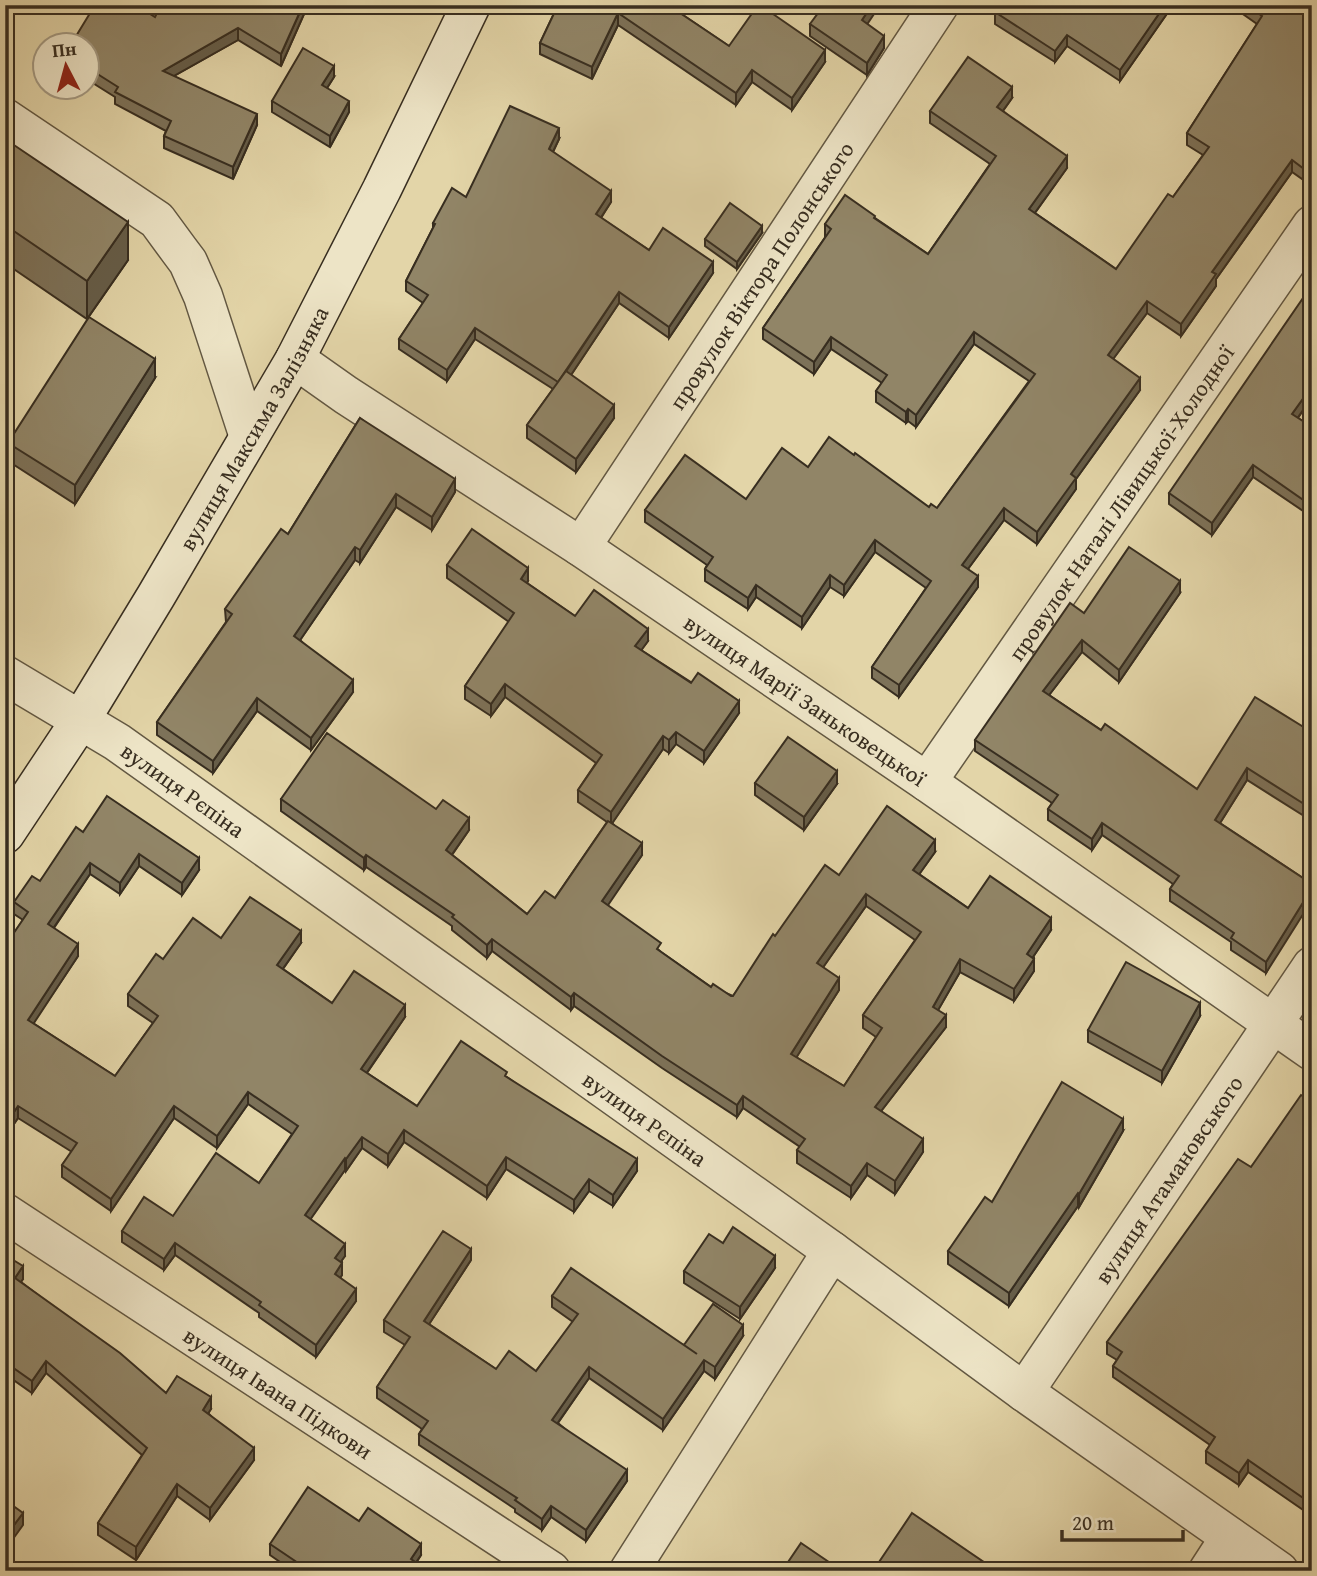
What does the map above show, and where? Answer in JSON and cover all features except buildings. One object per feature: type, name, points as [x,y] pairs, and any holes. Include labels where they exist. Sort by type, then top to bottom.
[{"type":"street","name":"вулиця Максима Залізняка","points":[[5,834],[80,721],[295,359],[382,189],[471,5]]},
{"type":"street","name":"провулок Віктора Полонського","points":[[581,547],[939,5]]},
{"type":"street","points":[[5,118],[157,220],[188,262],[249,437]]},
{"type":"street","name":"провулок Наталі Лівицької-Холодної","points":[[927,782],[1312,225]]},
{"type":"street","name":"вулиця Марії Заньковецької","points":[[295,359],[345,395],[581,547],[927,782],[1312,1051]]},
{"type":"street","name":"вулиця Рєпіна","points":[[5,675],[117,742],[832,1251],[1024,1392],[1279,1571]]},
{"type":"street","name":"вулиця Атамановського","points":[[1024,1392],[1312,966]]},
{"type":"street","name":"вулиця Івана Підкови","points":[[5,1213],[551,1571]]},
{"type":"street","points":[[629,1571],[832,1251]]},
{"type":"street","points":[[1208,1571],[1230,1537]]}]
